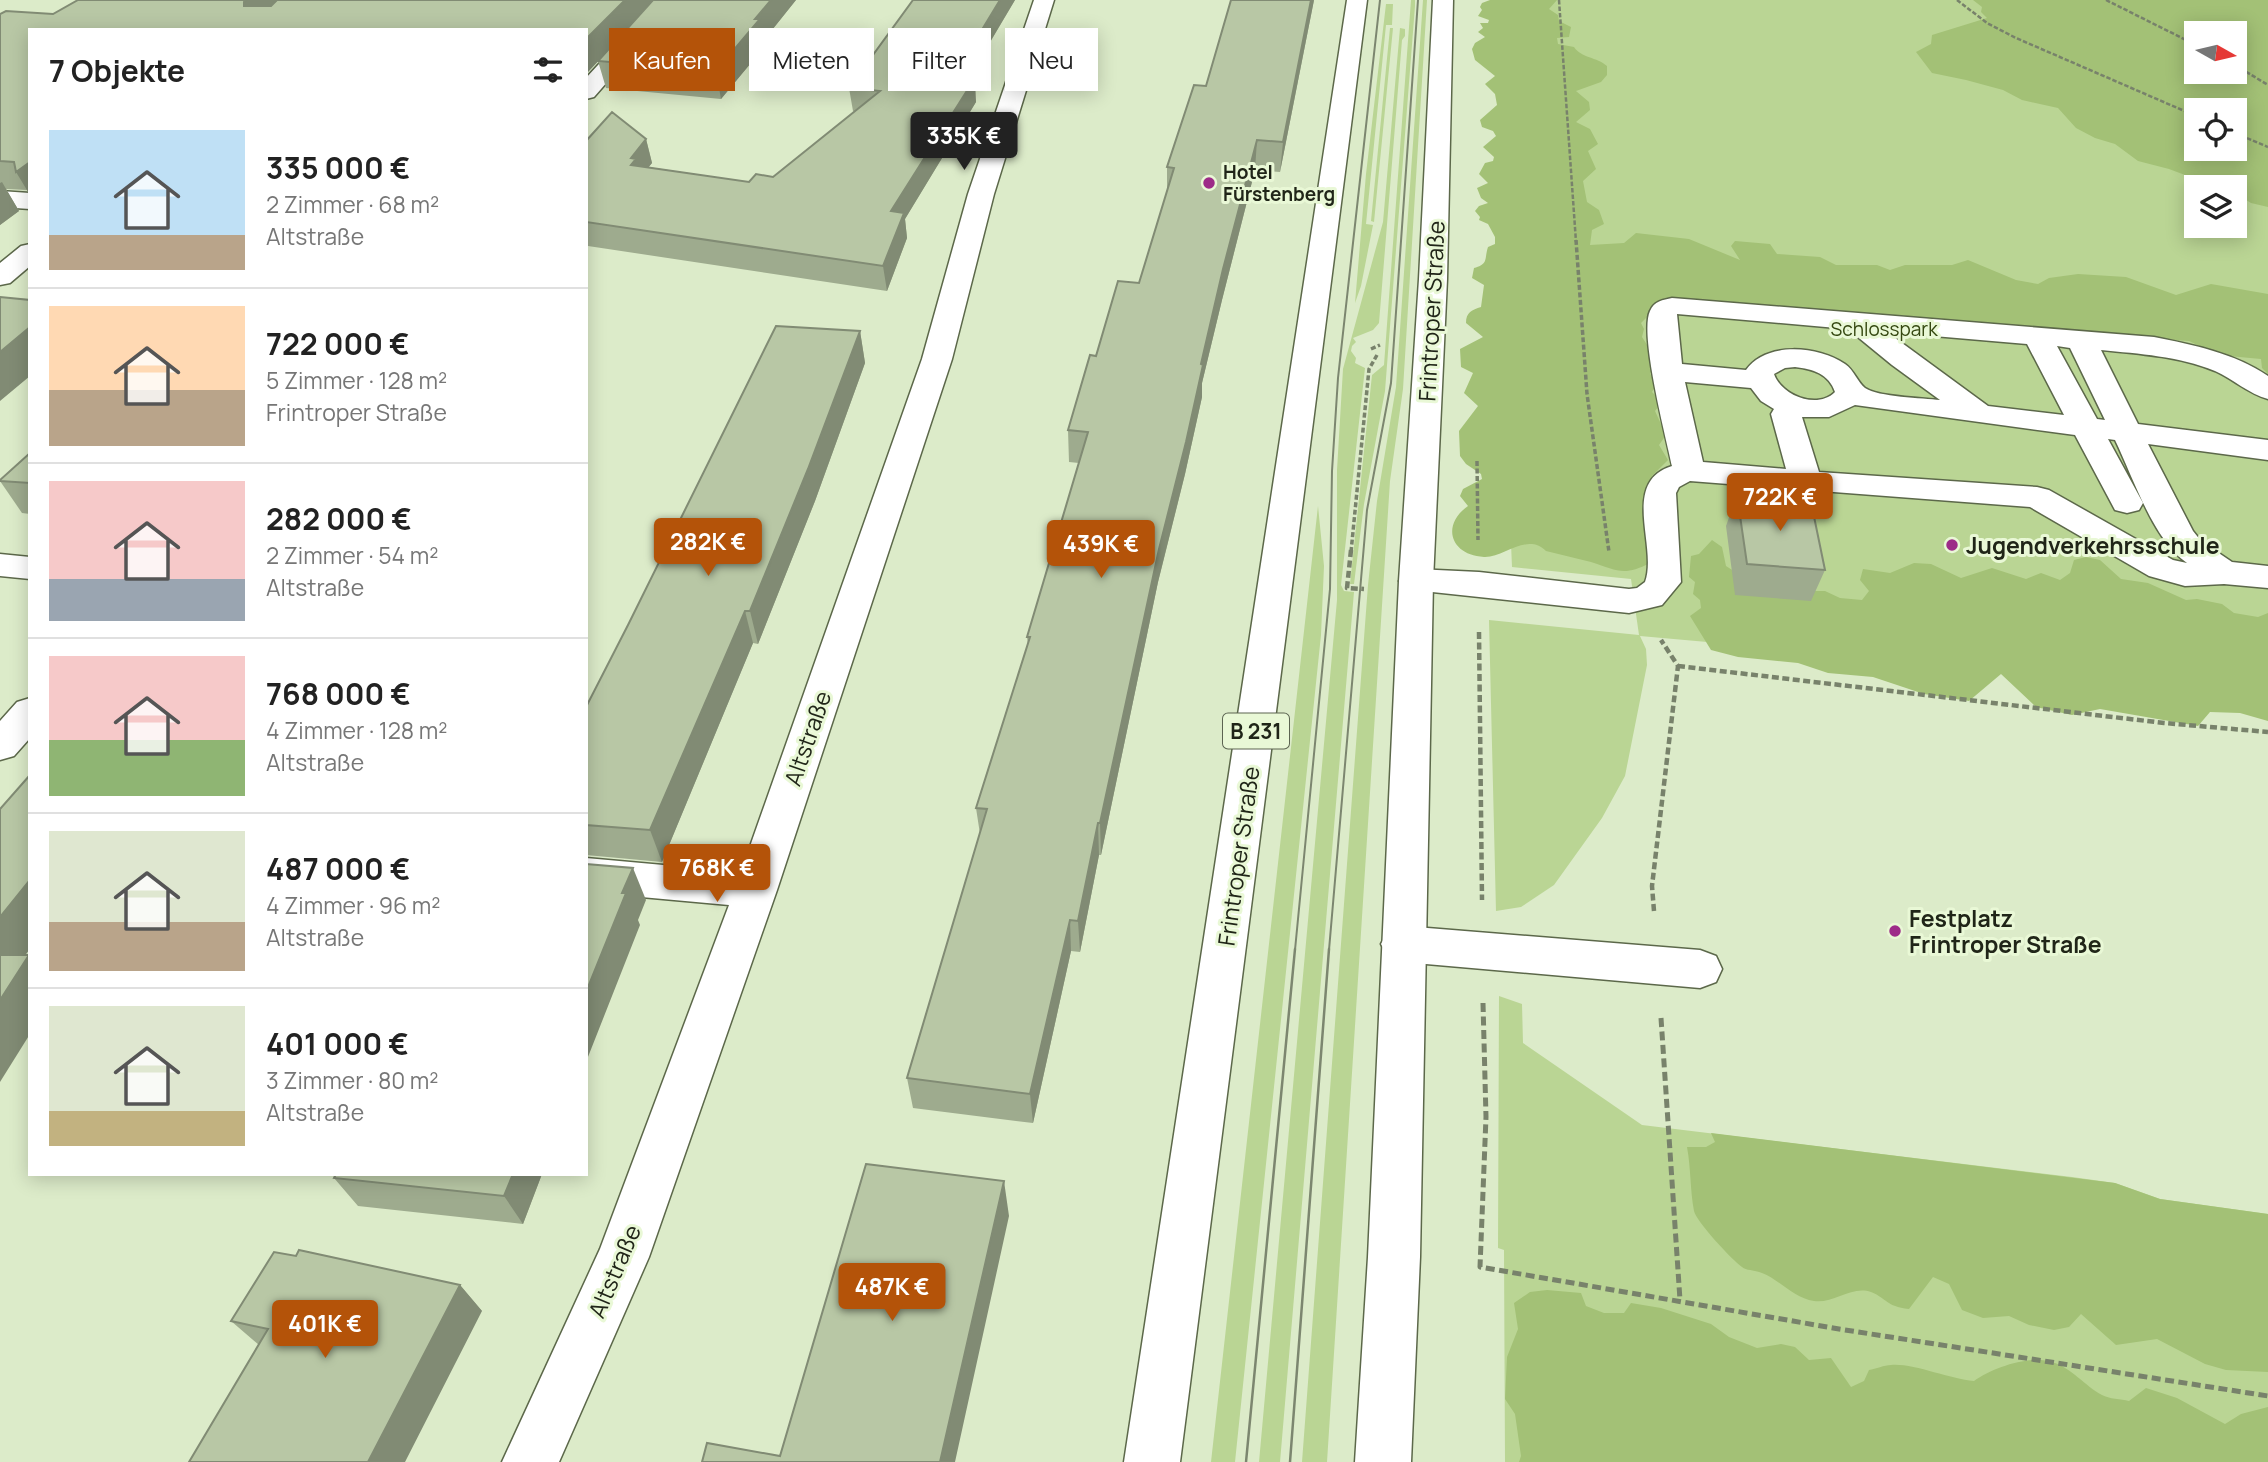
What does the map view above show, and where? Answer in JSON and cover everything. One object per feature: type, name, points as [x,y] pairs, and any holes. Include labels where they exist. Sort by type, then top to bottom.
[{"type":"main road","points":[[588,90],[670,0]]},
{"type":"main road","name":"Altstraße","points":[[530,1462],[623,1257],[756,890],[937,359],[981,194],[1044,0]]},
{"type":"main road","name":"Frintroper Straße","points":[[1152,1462],[1357,0]]},
{"type":"main road","name":"Frintroper Straße","points":[[1383,1462],[1394,1257],[1416,587],[1433,266],[1443,0]]},
{"type":"main road","points":[[0,199],[28,201]]},
{"type":"main road","points":[[0,277],[28,254]]},
{"type":"main road","points":[[1689,471],[1668,372],[1662,321],[1663,312],[1667,308],[1683,306],[2154,346],[2198,355],[2235,369],[2268,390]]},
{"type":"main road","points":[[1789,315],[1802,359]]},
{"type":"main road","points":[[1856,321],[1902,359],[1980,415]]},
{"type":"main road","points":[[2037,336],[2161,568]]},
{"type":"main road","points":[[2080,338],[2178,536],[2189,550],[2224,573]]},
{"type":"main road","points":[[1802,359],[1824,365],[1838,373],[1849,386],[1847,399],[1832,407],[1813,408],[1792,404],[1771,394],[1760,380],[1761,369],[1771,362],[1802,359]]},
{"type":"main road","points":[[1668,372],[1760,380]]},
{"type":"main road","points":[[1850,393],[1869,400],[2268,450]]},
{"type":"main road","points":[[1792,404],[1786,414],[1805,481]]},
{"type":"main road","points":[[1416,587],[1479,584],[1629,601],[1642,600],[1657,593],[1664,582],[1660,493],[1663,482],[1671,476],[1689,471],[2127,503]]},
{"type":"main road","points":[[2037,497],[2161,568],[2185,575],[2224,573],[2268,577]]},
{"type":"main road","points":[[0,565],[28,568]]},
{"type":"main road","points":[[0,747],[28,714]]},
{"type":"main road","points":[[588,875],[756,890]]},
{"type":"main road","points":[[1403,944],[1700,970]]},
{"type":"path","points":[[1559,0],[1587,394],[1608,549],[1629,601]]},
{"type":"path","points":[[1958,0],[1987,23],[2016,38],[2184,111]]},
{"type":"path","points":[[2106,0],[2184,39]]},
{"type":"path","points":[[2247,72],[2268,85]]},
{"type":"path","points":[[2247,138],[2268,147]]},
{"type":"path","points":[[1379,348],[1369,369],[1347,588],[1416,587]]},
{"type":"path","points":[[1678,666],[2164,723],[2268,732]]},
{"type":"path","points":[[1480,1267],[1839,1329],[2268,1396]]},
{"type":"green space","points":[[1411,0],[1415,0],[1415,6],[1385,391],[1364,504],[1354,584],[1350,584],[1372,375],[1384,365]]},
{"type":"green space","points":[[1423,0],[1427,0],[1403,389],[1390,481],[1327,1462],[1302,1462],[1368,585],[1377,501],[1396,387]]},
{"type":"green space","points":[[1490,0],[1557,0],[1549,9],[1558,15],[1559,21],[1571,27],[1569,37],[1557,38],[1558,44],[1574,47],[1607,66],[1607,75],[1601,82],[1576,91],[1589,102],[1590,110],[1576,122],[1590,129],[1598,144],[1588,151],[1596,169],[1583,181],[1587,202],[1599,210],[1604,224],[1592,230],[1590,245],[1624,243],[1636,233],[1689,239],[1740,260],[1731,246],[1735,241],[1770,244],[1777,254],[1820,257],[1836,265],[1877,265],[1890,270],[1905,265],[1952,265],[1968,260],[2016,280],[2038,284],[2049,278],[2078,274],[2126,277],[2176,295],[2211,284],[2268,294],[2268,374],[2262,368],[2261,359],[2218,355],[2189,341],[1927,323],[1903,315],[1892,318],[1859,316],[1846,312],[1787,307],[1738,305],[1647,317],[1641,323],[1644,329],[1642,337],[1651,351],[1655,368],[1650,373],[1656,385],[1652,392],[1662,402],[1655,411],[1666,435],[1659,445],[1668,460],[1652,476],[1650,563],[1633,570],[1620,571],[1546,551],[1531,544],[1484,557],[1463,551],[1453,538],[1452,530],[1454,522],[1468,506],[1460,496],[1463,489],[1482,479],[1481,474],[1466,464],[1460,456],[1459,431],[1478,406],[1464,393],[1473,373],[1461,367],[1460,349],[1483,337],[1466,323],[1466,319],[1470,312],[1481,307],[1484,285],[1472,278],[1474,268],[1484,263],[1488,247],[1495,244],[1495,237],[1488,224],[1479,220],[1480,217],[1475,211],[1479,206],[1488,203],[1481,198],[1477,188],[1488,183],[1479,174],[1485,163],[1493,161],[1494,157],[1483,147],[1496,136],[1493,131],[1482,127],[1480,120],[1497,105],[1495,94],[1485,84],[1495,76],[1475,60],[1472,49],[1475,43],[1485,37],[1478,32],[1483,28],[1480,23],[1488,23],[1489,20],[1478,16],[1482,3]]},
{"type":"green space","name":"Schlosspark","points":[[1499,0],[2268,0],[2268,692],[1640,636],[1646,649],[1647,665],[1625,776],[1602,818],[1554,885],[1521,907],[1496,911],[1489,620],[1639,635],[1631,579],[1512,567],[1505,401]]},
{"type":"green space","points":[[1973,0],[2268,0],[2268,207],[2247,200],[2247,175],[2185,175],[2138,161],[2115,144],[2076,128],[2058,108],[2022,100],[2003,90],[1932,73],[1916,52],[1931,44],[1932,35],[1987,18],[1981,12],[1982,7]]},
{"type":"green space","points":[[1386,4],[1393,4],[1392,25],[1386,25],[1366,224],[1373,225],[1355,303],[1366,174]]},
{"type":"green space","points":[[1390,28],[1393,28],[1374,222],[1371,221]]},
{"type":"green space","points":[[1400,28],[1405,29],[1405,36],[1402,40],[1379,323],[1373,330],[1353,338],[1356,342],[1351,351],[1356,358],[1355,363],[1365,368],[1341,585],[1344,591],[1354,592],[1280,1462],[1259,1462],[1337,600],[1337,470],[1343,369],[1383,222]]},
{"type":"green space","points":[[1318,506],[1324,566],[1321,635],[1235,1462],[1211,1462]]},
{"type":"green space","points":[[1712,540],[1722,547],[1726,566],[1743,577],[1800,591],[1825,591],[1840,598],[1862,600],[1869,591],[1860,580],[1863,569],[1890,573],[1914,563],[1931,564],[1961,578],[1992,568],[2026,579],[2041,573],[2060,580],[2070,573],[2074,560],[2086,557],[2100,560],[2121,579],[2148,583],[2186,600],[2197,599],[2222,604],[2234,613],[2258,617],[2268,613],[2268,721],[2240,713],[2210,712],[2198,726],[2100,709],[2072,715],[2036,707],[2001,674],[1969,701],[1924,694],[1873,677],[1828,673],[1798,663],[1738,657],[1711,650],[1690,616],[1701,608],[1700,600],[1693,594],[1695,582],[1689,577],[1691,556],[1699,554]]},
{"type":"green space","points":[[1499,996],[1522,1004],[1523,1043],[1642,1125],[2115,1183],[2160,1199],[2268,1214],[2268,1462],[1505,1462],[1504,1250],[1498,1248]]},
{"type":"green space","points":[[1711,1133],[2115,1183],[2160,1199],[2268,1214],[2268,1372],[2226,1370],[2205,1364],[2157,1339],[2116,1345],[2081,1314],[2069,1327],[2054,1330],[2029,1325],[2009,1316],[1983,1318],[1962,1310],[1949,1284],[1933,1277],[1909,1309],[1895,1306],[1864,1290],[1821,1301],[1800,1296],[1769,1276],[1742,1267],[1696,1216],[1687,1147],[1706,1147],[1715,1142]]},
{"type":"green space","points":[[1547,1290],[1581,1293],[1586,1306],[1604,1313],[1624,1313],[1631,1303],[1661,1308],[1711,1324],[1729,1337],[1757,1348],[1781,1344],[1795,1347],[1809,1360],[1831,1358],[1851,1387],[1864,1381],[1869,1370],[1888,1365],[1910,1366],[1974,1381],[2011,1364],[2043,1360],[2066,1368],[2105,1396],[2129,1401],[2146,1388],[2177,1398],[2225,1424],[2241,1414],[2268,1407],[2268,1462],[1519,1462],[1521,1456],[1515,1414],[1505,1399],[1507,1357],[1518,1329],[1514,1303],[1530,1292]]},
{"type":"building","points":[[78,0],[246,0],[244,6],[271,6],[277,0],[625,0],[588,37],[588,28],[28,28],[28,163],[16,172],[14,162],[0,161],[0,14],[6,11],[53,14]]},
{"type":"building","points":[[653,0],[771,0],[755,19],[760,19],[752,28],[749,28],[749,32],[735,49],[735,28],[628,28]]},
{"type":"building","points":[[913,0],[1000,0],[983,28],[893,28]]},
{"type":"building","points":[[1231,0],[1311,0],[1283,142],[1257,140],[1223,269],[1078,921],[1070,920],[1030,1094],[907,1078],[987,809],[976,808],[1030,637],[1027,637],[1088,432],[1068,430],[1090,355],[1096,356],[1118,281],[1139,283],[1174,168],[1167,167],[1194,85],[1206,86]]},
{"type":"building","points":[[888,34],[888,91],[967,91],[891,211],[904,213],[883,266],[588,222],[588,139],[612,112],[646,139],[631,158],[636,159],[631,165],[749,182],[756,174],[773,177],[880,91],[874,90],[874,54]]},
{"type":"building","points":[[609,49],[609,62],[598,61]]},
{"type":"building","points":[[0,297],[28,300],[28,329],[0,352]]},
{"type":"building","points":[[776,326],[860,331],[750,611],[745,611],[650,830],[588,825],[588,703]]},
{"type":"building","points":[[28,455],[28,483],[0,480]]},
{"type":"building","points":[[1737,495],[1811,502],[1825,570],[1747,564]]},
{"type":"building","points":[[28,777],[28,882],[0,917],[0,809]]},
{"type":"building","points":[[588,864],[633,868],[622,893],[626,893],[588,987]]},
{"type":"building","points":[[0,955],[28,955],[28,957],[0,1000]]},
{"type":"building","points":[[866,1164],[1004,1181],[940,1462],[702,1462],[707,1443],[780,1456]]},
{"type":"building","points":[[335,1176],[512,1176],[504,1196],[334,1178]]},
{"type":"building","points":[[299,1250],[460,1285],[368,1462],[189,1462],[268,1329],[231,1321],[274,1252],[296,1256]]},
{"type":"tram line","points":[[1295,950],[1330,589],[1332,471],[1338,378],[1380,0]]},
{"type":"tram line","points":[[1329,950],[1367,510],[1391,383],[1418,0]]},
{"type":"tram line","points":[[1246,1462],[1295,949]]},
{"type":"tram line","points":[[1290,1462],[1329,949]]},
{"type":"place","name":"Hotel Fürstenberg","points":[[1209,183]]},
{"type":"place","name":"Jugendverkehrsschule","points":[[1952,545]]},
{"type":"place","name":"Festplatz Frintroper Straße","points":[[1895,931]]}]
